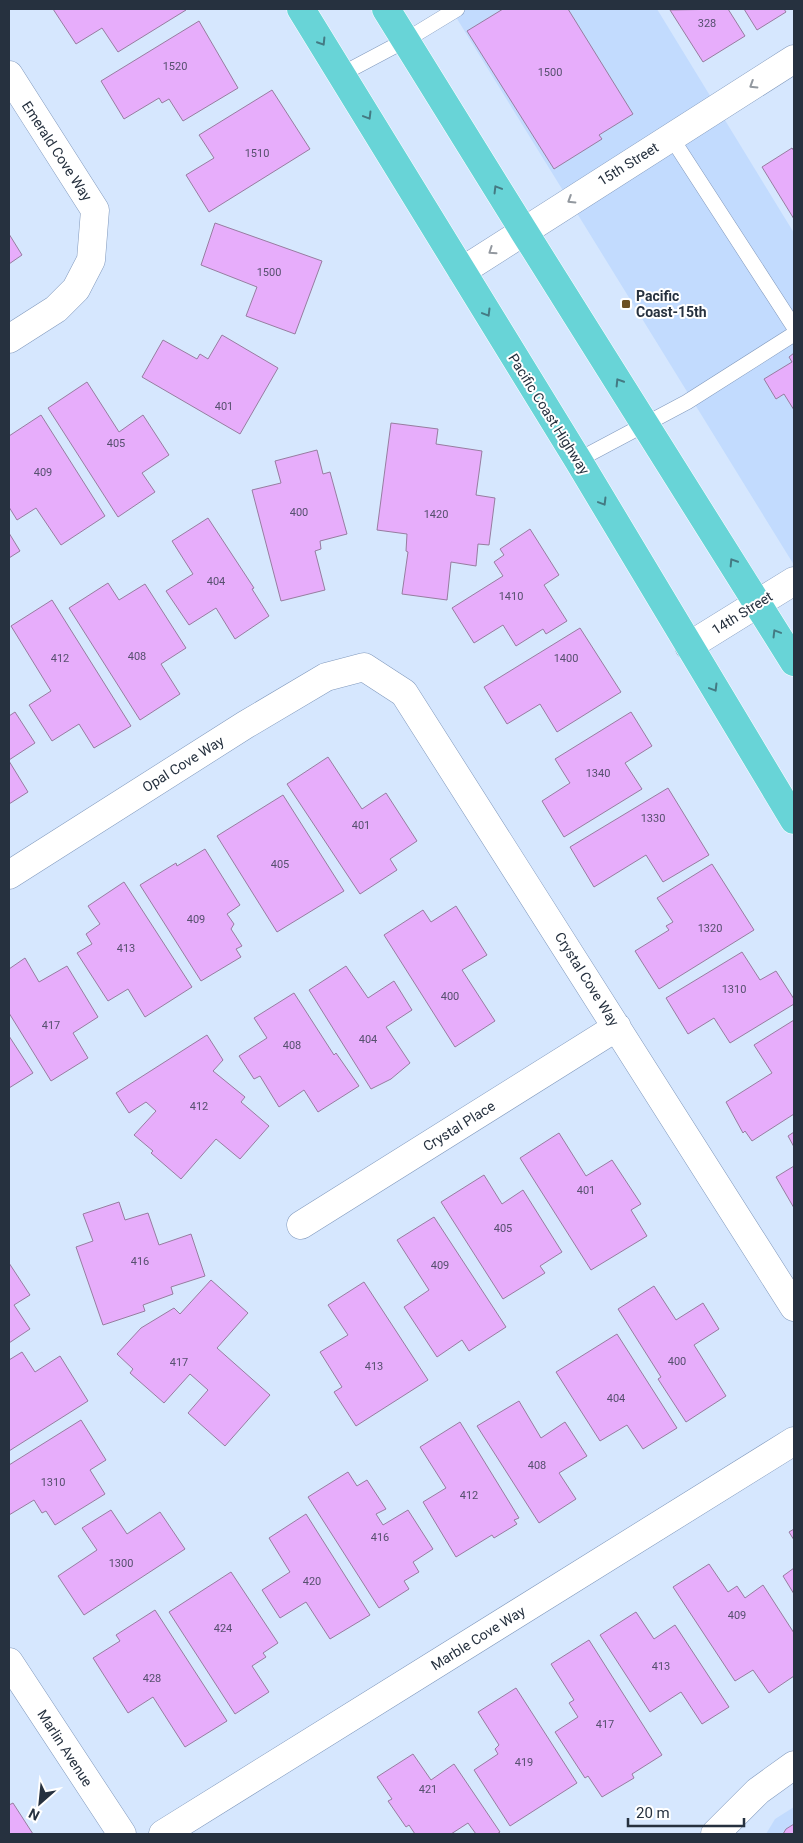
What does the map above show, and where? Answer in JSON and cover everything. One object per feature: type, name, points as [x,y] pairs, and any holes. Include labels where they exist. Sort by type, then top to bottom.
[{"type":"highway","name":"Pacific Coast Highway","points":[[301,9],[578,460],[794,820]]},
{"type":"highway","points":[[386,9],[523,230],[759,603],[794,662]]},
{"type":"street","name":"15th Street","points":[[462,271],[523,230],[794,59]]},
{"type":"street","name":"Emerald Cove Way","points":[[9,75],[95,210],[91,260],[76,289],[56,309],[9,339]]},
{"type":"street","name":"14th Street","points":[[689,646],[794,581]]},
{"type":"street","name":"Opal Cove Way","points":[[9,875],[317,682],[326,677],[364,667]]},
{"type":"street","name":"Crystal Cove Way","points":[[364,667],[404,693],[794,1307]]},
{"type":"street","name":"Crystal Place","points":[[301,1225],[616,1027]]},
{"type":"street","name":"Marble Cove Way","points":[[163,1834],[794,1441]]},
{"type":"street","name":"Marlin Avenue","points":[[9,1662],[122,1834]]},
{"type":"street","points":[[715,1834],[758,1791],[794,1765]]},
{"type":"lane","points":[[342,74],[406,40],[457,9]]},
{"type":"lane","points":[[671,137],[794,328]]},
{"type":"lane","points":[[578,460],[687,402],[794,334]]},
{"type":"shaded area","points":[[451,9],[657,9],[794,233],[794,565]]},
{"type":"shaded area","points":[[794,1807],[794,1834],[766,1834],[775,1819]]},
{"type":"building","points":[[53,9],[186,10],[118,52],[102,28],[76,44]]},
{"type":"building","points":[[503,9],[568,9],[633,114],[599,135],[602,139],[554,169],[467,31]]},
{"type":"building","points":[[728,9],[745,36],[703,62],[670,10]]},
{"type":"building","points":[[744,9],[784,9],[786,12],[757,30]]},
{"type":"building","points":[[199,21],[238,88],[183,121],[169,99],[162,103],[159,98],[124,119],[101,81]]},
{"type":"building","points":[[272,90],[310,149],[209,212],[186,175],[214,158],[199,135]]},
{"type":"building","points":[[792,148],[794,151],[794,219],[762,167]]},
{"type":"building","points":[[215,223],[322,261],[295,334],[246,316],[257,287],[201,265]]},
{"type":"building","points":[[9,234],[22,255],[9,264]]},
{"type":"building","points":[[222,335],[278,368],[240,434],[142,377],[163,340],[197,359],[200,354],[208,359]]},
{"type":"building","points":[[794,353],[794,410],[784,394],[776,399],[764,379],[792,362],[789,357]]},
{"type":"building","points":[[87,382],[119,432],[143,415],[169,455],[142,473],[155,492],[118,517],[48,408]]},
{"type":"building","points":[[41,415],[105,516],[61,545],[36,508],[17,520],[9,507],[9,436]]},
{"type":"building","points":[[391,423],[438,429],[436,444],[482,451],[476,495],[495,498],[489,545],[478,544],[476,566],[451,562],[447,600],[402,594],[408,552],[406,551],[407,534],[377,530]]},
{"type":"building","points":[[317,450],[323,474],[330,472],[347,534],[320,541],[321,549],[315,551],[325,590],[281,601],[252,490],[281,483],[275,461]]},
{"type":"building","points":[[208,518],[254,588],[252,589],[269,616],[235,639],[216,608],[189,625],[166,591],[193,574],[172,541]]},
{"type":"building","points":[[530,529],[559,575],[544,585],[567,621],[546,634],[543,629],[516,646],[503,625],[474,643],[452,608],[503,576],[494,562],[504,555],[500,549]]},
{"type":"building","points":[[9,533],[20,551],[9,558]]},
{"type":"building","points":[[108,583],[119,600],[145,584],[186,648],[161,664],[180,694],[140,720],[69,608]]},
{"type":"building","points":[[52,600],[131,726],[94,748],[79,724],[52,741],[29,705],[51,691],[11,626]]},
{"type":"building","points":[[580,628],[621,692],[557,732],[540,704],[507,724],[484,687]]},
{"type":"building","points":[[15,712],[35,743],[9,760],[9,716]]},
{"type":"building","points":[[631,712],[652,746],[625,763],[642,789],[564,837],[542,801],[570,783],[555,759]]},
{"type":"building","points":[[328,757],[362,809],[386,793],[417,841],[390,859],[397,870],[360,894],[287,784]]},
{"type":"building","points":[[9,761],[28,792],[9,804]]},
{"type":"building","points":[[668,788],[709,855],[663,882],[646,855],[594,887],[570,847]]},
{"type":"building","points":[[283,795],[344,891],[277,932],[217,836]]},
{"type":"building","points":[[205,849],[240,905],[227,914],[234,924],[231,929],[242,946],[236,949],[241,957],[201,981],[140,885],[176,863],[177,866]]},
{"type":"building","points":[[712,864],[754,930],[659,989],[635,951],[669,930],[666,926],[673,922],[657,898]]},
{"type":"building","points":[[124,882],[192,987],[145,1017],[128,989],[108,1001],[77,953],[92,944],[86,934],[100,924],[88,906]]},
{"type":"building","points":[[456,906],[487,955],[462,970],[495,1021],[455,1047],[384,935],[423,910],[431,922]]},
{"type":"building","points":[[742,952],[760,980],[776,971],[794,999],[794,1004],[730,1043],[714,1018],[688,1034],[666,998]]},
{"type":"building","points":[[25,958],[39,982],[67,966],[98,1017],[73,1033],[88,1058],[51,1081],[9,1013],[9,969]]},
{"type":"building","points":[[346,966],[368,998],[394,981],[412,1010],[386,1027],[410,1063],[391,1079],[371,1089],[309,990]]},
{"type":"building","points":[[294,993],[334,1055],[336,1053],[359,1086],[318,1112],[304,1090],[279,1107],[260,1076],[254,1079],[239,1056],[267,1038],[254,1018]]},
{"type":"building","points":[[794,1020],[794,1114],[752,1141],[745,1131],[743,1133],[726,1102],[772,1073],[754,1045]]},
{"type":"building","points":[[207,1035],[223,1060],[213,1071],[245,1097],[241,1102],[269,1126],[240,1159],[216,1139],[181,1179],[151,1153],[153,1151],[134,1135],[156,1111],[146,1102],[129,1113],[116,1093]]},
{"type":"building","points":[[9,1036],[33,1073],[9,1088]]},
{"type":"building","points":[[794,1132],[794,1147],[788,1136]]},
{"type":"building","points":[[559,1133],[586,1176],[612,1160],[641,1204],[631,1210],[647,1236],[591,1270],[520,1158]]},
{"type":"building","points":[[794,1166],[794,1208],[776,1177]]},
{"type":"building","points":[[484,1175],[502,1204],[523,1190],[562,1252],[540,1266],[545,1273],[503,1299],[441,1202]]},
{"type":"building","points":[[119,1202],[125,1220],[148,1213],[159,1245],[191,1234],[205,1276],[171,1287],[173,1294],[143,1305],[145,1311],[103,1325],[76,1247],[93,1241],[83,1214]]},
{"type":"building","points":[[434,1217],[506,1327],[469,1351],[462,1340],[437,1357],[404,1307],[429,1290],[397,1240]]},
{"type":"building","points":[[9,1263],[30,1295],[14,1305],[30,1329],[9,1343]]},
{"type":"building","points":[[211,1280],[248,1313],[217,1348],[270,1395],[225,1446],[188,1413],[208,1390],[190,1374],[164,1403],[130,1373],[133,1369],[117,1354],[141,1328],[174,1308],[180,1314]]},
{"type":"building","points":[[364,1282],[428,1380],[356,1426],[334,1392],[342,1387],[320,1352],[348,1335],[328,1305]]},
{"type":"building","points":[[654,1286],[676,1320],[703,1303],[719,1329],[694,1345],[726,1396],[686,1422],[658,1379],[661,1377],[618,1309]]},
{"type":"building","points":[[617,1334],[677,1428],[643,1449],[627,1425],[600,1441],[556,1372]]},
{"type":"building","points":[[22,1352],[35,1372],[60,1356],[88,1401],[9,1451],[9,1360]]},
{"type":"building","points":[[519,1401],[541,1438],[565,1422],[587,1456],[559,1473],[576,1499],[539,1523],[477,1426]]},
{"type":"building","points":[[81,1420],[106,1460],[90,1470],[105,1494],[55,1525],[46,1511],[42,1513],[34,1500],[9,1515],[9,1465]]},
{"type":"building","points":[[460,1422],[519,1518],[514,1520],[517,1524],[494,1538],[492,1535],[456,1557],[423,1502],[446,1488],[420,1447]]},
{"type":"building","points":[[348,1472],[357,1486],[367,1480],[386,1509],[376,1514],[383,1525],[408,1510],[433,1549],[413,1562],[419,1572],[404,1581],[409,1589],[379,1608],[308,1497]]},
{"type":"building","points":[[111,1510],[127,1534],[160,1512],[185,1549],[84,1615],[58,1576],[97,1550],[82,1528]]},
{"type":"building","points":[[306,1514],[370,1615],[330,1639],[306,1602],[280,1618],[262,1590],[290,1572],[269,1538]]},
{"type":"building","points":[[794,1529],[794,1540],[789,1532]]},
{"type":"building","points":[[709,1564],[728,1592],[737,1586],[745,1598],[763,1585],[794,1633],[794,1676],[769,1693],[753,1670],[735,1681],[673,1587]]},
{"type":"building","points":[[794,1568],[794,1594],[783,1576]]},
{"type":"building","points":[[231,1572],[278,1643],[263,1653],[266,1657],[252,1666],[269,1692],[235,1714],[169,1612]]},
{"type":"building","points":[[155,1610],[227,1721],[185,1747],[153,1697],[128,1713],[93,1658],[120,1641],[116,1635]]},
{"type":"building","points":[[636,1612],[654,1639],[675,1625],[729,1707],[702,1724],[681,1692],[650,1712],[600,1635]]},
{"type":"building","points":[[589,1640],[662,1755],[632,1774],[634,1778],[602,1797],[588,1776],[585,1778],[555,1732],[578,1717],[569,1703],[574,1700],[551,1664]]},
{"type":"building","points":[[516,1688],[577,1783],[510,1826],[474,1770],[498,1754],[495,1749],[499,1745],[478,1712]]},
{"type":"building","points":[[413,1754],[431,1780],[454,1764],[500,1832],[497,1834],[476,1834],[468,1823],[451,1834],[415,1834],[409,1825],[406,1827],[388,1801],[392,1799],[377,1777]]},
{"type":"building","points":[[13,1803],[33,1834],[9,1834],[9,1805]]},
{"type":"building","points":[[794,1824],[794,1834],[783,1834],[786,1829]]},
{"type":"place","name":"Pacific Coast-15th","points":[[626,304]]}]
